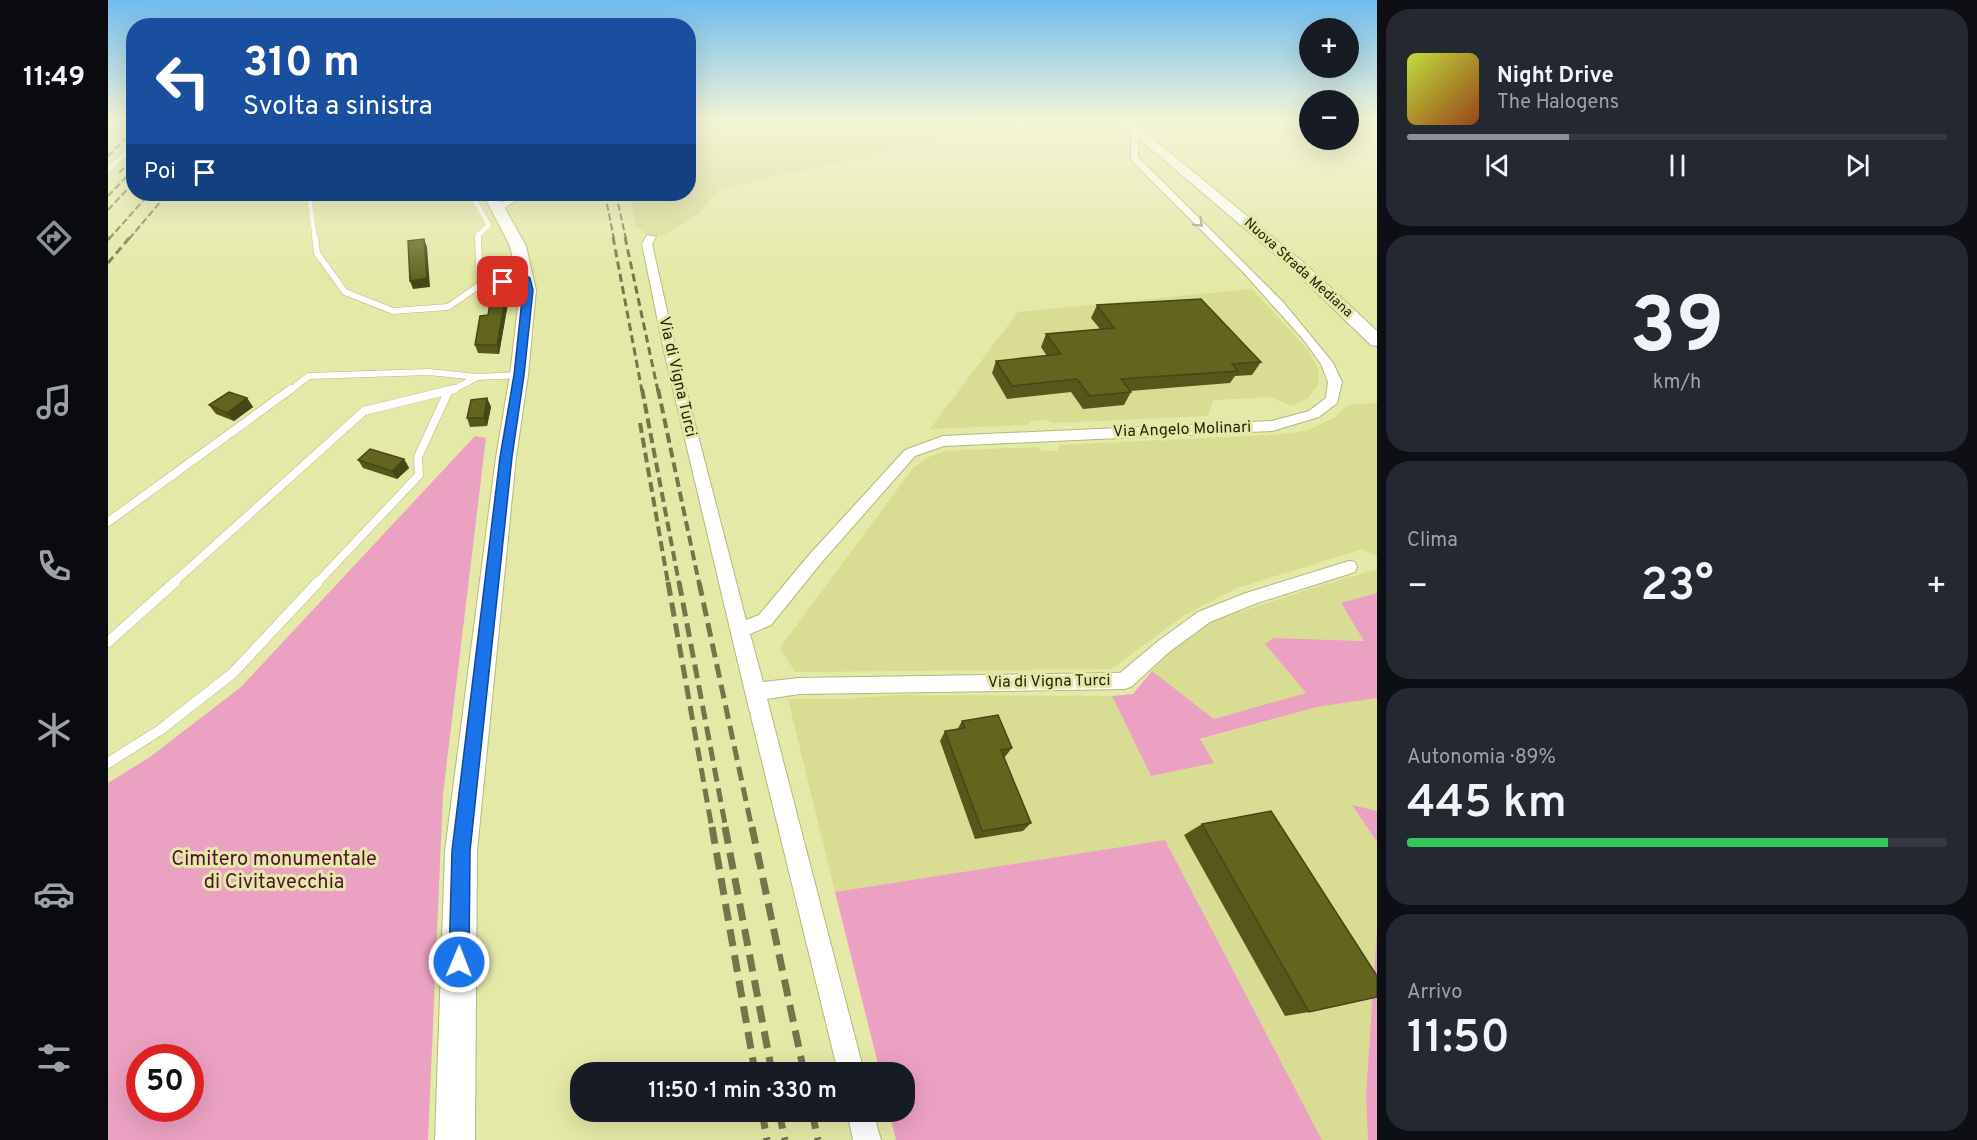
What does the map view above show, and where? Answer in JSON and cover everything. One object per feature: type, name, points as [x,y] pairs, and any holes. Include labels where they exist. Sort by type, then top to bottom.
[{"type":"street","name":"Via Angelo Molinari","points":[[740,630],[765,620],[910,453],[943,441],[1272,426],[1314,414],[1332,400],[1335,381],[1324,358],[1285,309],[1148,172]]},
{"type":"street","name":"Nuova Strada Mediana","points":[[1190,172],[1297,265],[1377,341]]},
{"type":"street","name":"Nuova Strada Mediana","points":[[1198,172],[1295,247],[1377,323]]},
{"type":"street","points":[[455,1140],[461,851],[506,457],[519,375],[528,290],[518,246],[495,201]]},
{"type":"street","name":"Via di Vigna Turci","points":[[651,237],[647,244],[670,351],[848,1062]]},
{"type":"street","name":"Via di Vigna Turci","points":[[754,692],[799,686],[1124,681],[1163,646],[1204,617],[1252,598],[1349,567]]},
{"type":"street","points":[[862,1122],[867,1140]]},
{"type":"lane","points":[[310,201],[318,253],[345,292],[393,311],[448,307],[480,285],[525,278]]},
{"type":"lane","points":[[475,201],[489,225],[478,235],[480,285]]},
{"type":"lane","points":[[108,522],[309,376],[429,372],[477,377],[519,375]]},
{"type":"lane","points":[[108,642],[364,411],[448,392],[477,377]]},
{"type":"lane","points":[[108,763],[160,730],[233,673],[411,484],[418,475],[418,457],[448,392]]},
{"type":"shaded area","points":[[696,172],[794,172],[719,190],[698,214],[664,235],[651,237],[635,226],[631,201],[696,201]]},
{"type":"shaded area","points":[[1252,289],[1307,349],[1318,368],[1319,383],[1308,398],[1291,406],[1272,397],[1213,400],[1208,416],[1053,423],[1046,420],[1031,421],[1027,425],[930,429],[1018,312]]},
{"type":"shaded area","points":[[1377,403],[1377,557],[1363,549],[1237,588],[1183,616],[1111,669],[795,672],[780,648],[913,468],[931,456],[947,451],[1038,447],[1042,451],[1058,451],[1059,445],[1285,434],[1308,430],[1334,418],[1348,405]]},
{"type":"shaded area","points":[[1377,569],[1377,593],[1341,604],[1365,641],[1274,638],[1307,693],[1214,719],[1152,671],[1174,648],[1204,624]]},
{"type":"shaded area","points":[[898,695],[1112,696],[1151,776],[1214,763],[1200,740],[1317,707],[1377,698],[1377,811],[1353,806],[1377,842],[1377,927],[1366,1095],[1368,1140],[1322,1140],[1165,840],[835,892],[788,699],[842,699]]},
{"type":"green space","name":"Cimitero monumentale di Civitavecchia","points":[[475,436],[486,438],[443,794],[428,1140],[108,1140],[108,783],[150,757],[241,687]]},
{"type":"green space","points":[[1377,593],[1377,698],[1317,707],[1200,739],[1214,763],[1151,776],[1112,696],[1133,694],[1152,671],[1214,719],[1306,693],[1265,644],[1274,638],[1364,641],[1341,603]]},
{"type":"green space","points":[[1352,805],[1377,811],[1377,842]]},
{"type":"green space","points":[[1165,840],[1322,1140],[896,1140],[892,1122],[915,1122],[915,1062],[878,1062],[835,892]]},
{"type":"green space","points":[[1377,927],[1377,1140],[1368,1140],[1366,1095]]},
{"type":"building","points":[[424,239],[427,278],[410,281],[408,241]]},
{"type":"building","points":[[506,295],[497,345],[475,345],[480,316],[488,315],[491,296]]},
{"type":"building","points":[[1201,299],[1261,362],[1232,364],[1238,371],[1121,379],[1131,392],[1090,396],[1077,379],[1012,386],[996,361],[1061,354],[1046,334],[1114,328],[1097,305]]},
{"type":"building","points":[[229,392],[247,398],[227,413],[209,405]]},
{"type":"building","points":[[487,398],[484,418],[467,418],[471,400]]},
{"type":"building","points":[[370,449],[404,459],[392,471],[358,460]]},
{"type":"building","points":[[998,715],[1012,748],[1001,750],[1031,823],[982,831],[945,731],[965,728],[962,721]]},
{"type":"building","points":[[1271,811],[1377,976],[1377,997],[1309,1012],[1202,824]]},
{"type":"railway","points":[[108,196],[126,177]]},
{"type":"railway","points":[[108,210],[126,191]]},
{"type":"railway","points":[[109,239],[143,201]]},
{"type":"railway","points":[[129,239],[161,201]]},
{"type":"railway","points":[[606,201],[614,239]]},
{"type":"railway","points":[[618,201],[626,239]]},
{"type":"railway","points":[[108,263],[130,237]]},
{"type":"railway","points":[[613,237],[642,391]]},
{"type":"railway","points":[[625,237],[658,391]]},
{"type":"railway","points":[[642,389],[679,583]]},
{"type":"railway","points":[[658,389],[699,583]]},
{"type":"railway","points":[[640,423],[668,583]]},
{"type":"railway","points":[[668,582],[712,829]]},
{"type":"railway","points":[[679,582],[726,829]]},
{"type":"railway","points":[[699,582],[752,829]]},
{"type":"railway","points":[[712,827],[753,1062]]},
{"type":"railway","points":[[725,827],[770,1062]]},
{"type":"railway","points":[[752,827],[802,1062]]},
{"type":"railway","points":[[764,1122],[767,1140]]},
{"type":"railway","points":[[781,1122],[785,1140]]},
{"type":"railway","points":[[814,1122],[818,1140]]},
{"type":"route","points":[[459,962],[461,851],[506,457],[519,375],[528,290],[525,278],[503,282]]}]
